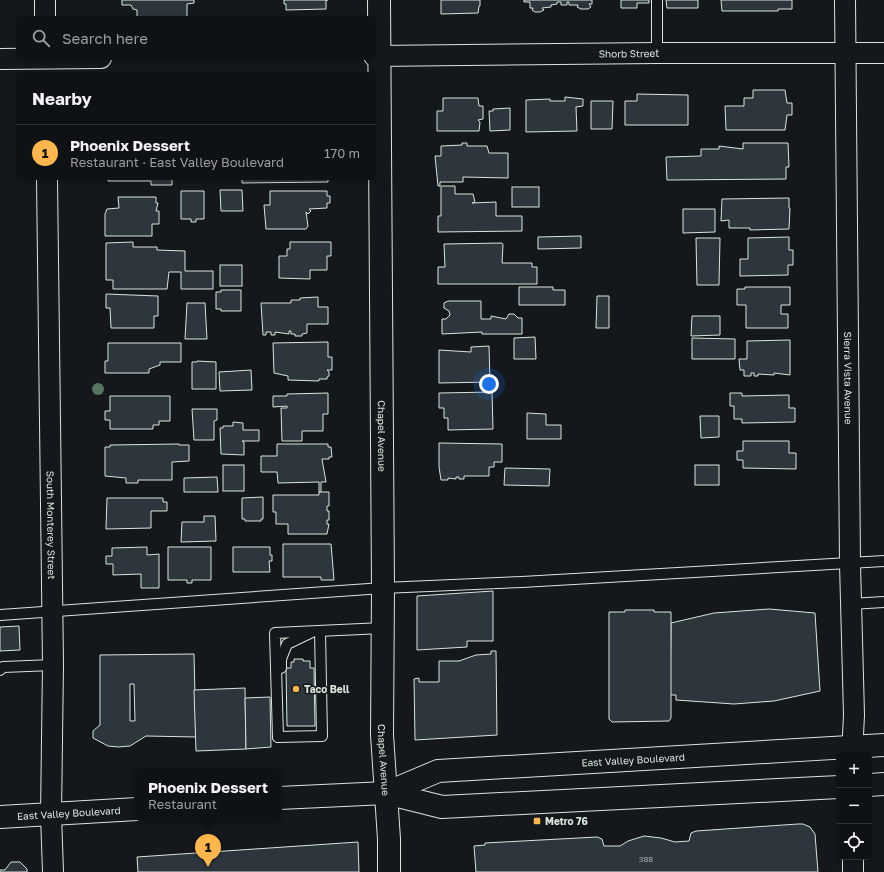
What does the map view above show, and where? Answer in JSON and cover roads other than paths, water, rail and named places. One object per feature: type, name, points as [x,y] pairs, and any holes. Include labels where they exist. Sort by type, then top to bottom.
[{"type":"main road","name":"Chapel Avenue","points":[[379,0],[376,56],[383,588],[382,734],[389,872]]},
{"type":"main road","name":"East Valley Boulevard","points":[[386,793],[438,771],[852,751],[884,744]]},
{"type":"main road","points":[[872,785],[884,784]]},
{"type":"main road","name":"East Valley Boulevard","points":[[282,798],[386,793],[442,806],[836,787]]},
{"type":"main road","name":"East Valley Boulevard","points":[[0,817],[134,809]]},
{"type":"street","points":[[45,0],[45,16]]},
{"type":"street","name":"Sierra Vista Avenue","points":[[845,0],[850,604],[854,715],[852,751]]},
{"type":"street","name":"Shorb Street","points":[[376,56],[657,53],[884,53]]},
{"type":"street","points":[[0,59],[16,59]]},
{"type":"street","points":[[46,60],[46,72]]},
{"type":"street","name":"South Monterey Street","points":[[47,180],[53,666],[51,815],[53,872]]},
{"type":"street","points":[[853,860],[853,872]]},
{"type":"lane","points":[[657,0],[657,53]]},
{"type":"lane","points":[[0,615],[383,588],[522,582],[884,561]]},
{"type":"lane","points":[[850,604],[884,602]]},
{"type":"lane","points":[[278,737],[275,633],[383,628]]},
{"type":"lane","points":[[278,737],[322,736],[317,631]]},
{"type":"lane","points":[[278,737],[282,722],[281,659],[287,644],[317,631]]},
{"type":"lane","points":[[0,670],[3,667],[53,666]]},
{"type":"place","name":"Taco Bell","points":[[296,689]]},
{"type":"place","name":"Metro 76","points":[[537,821]]},
{"type":"place","name":"Phoenix Dessert","points":[[208,867]]}]
